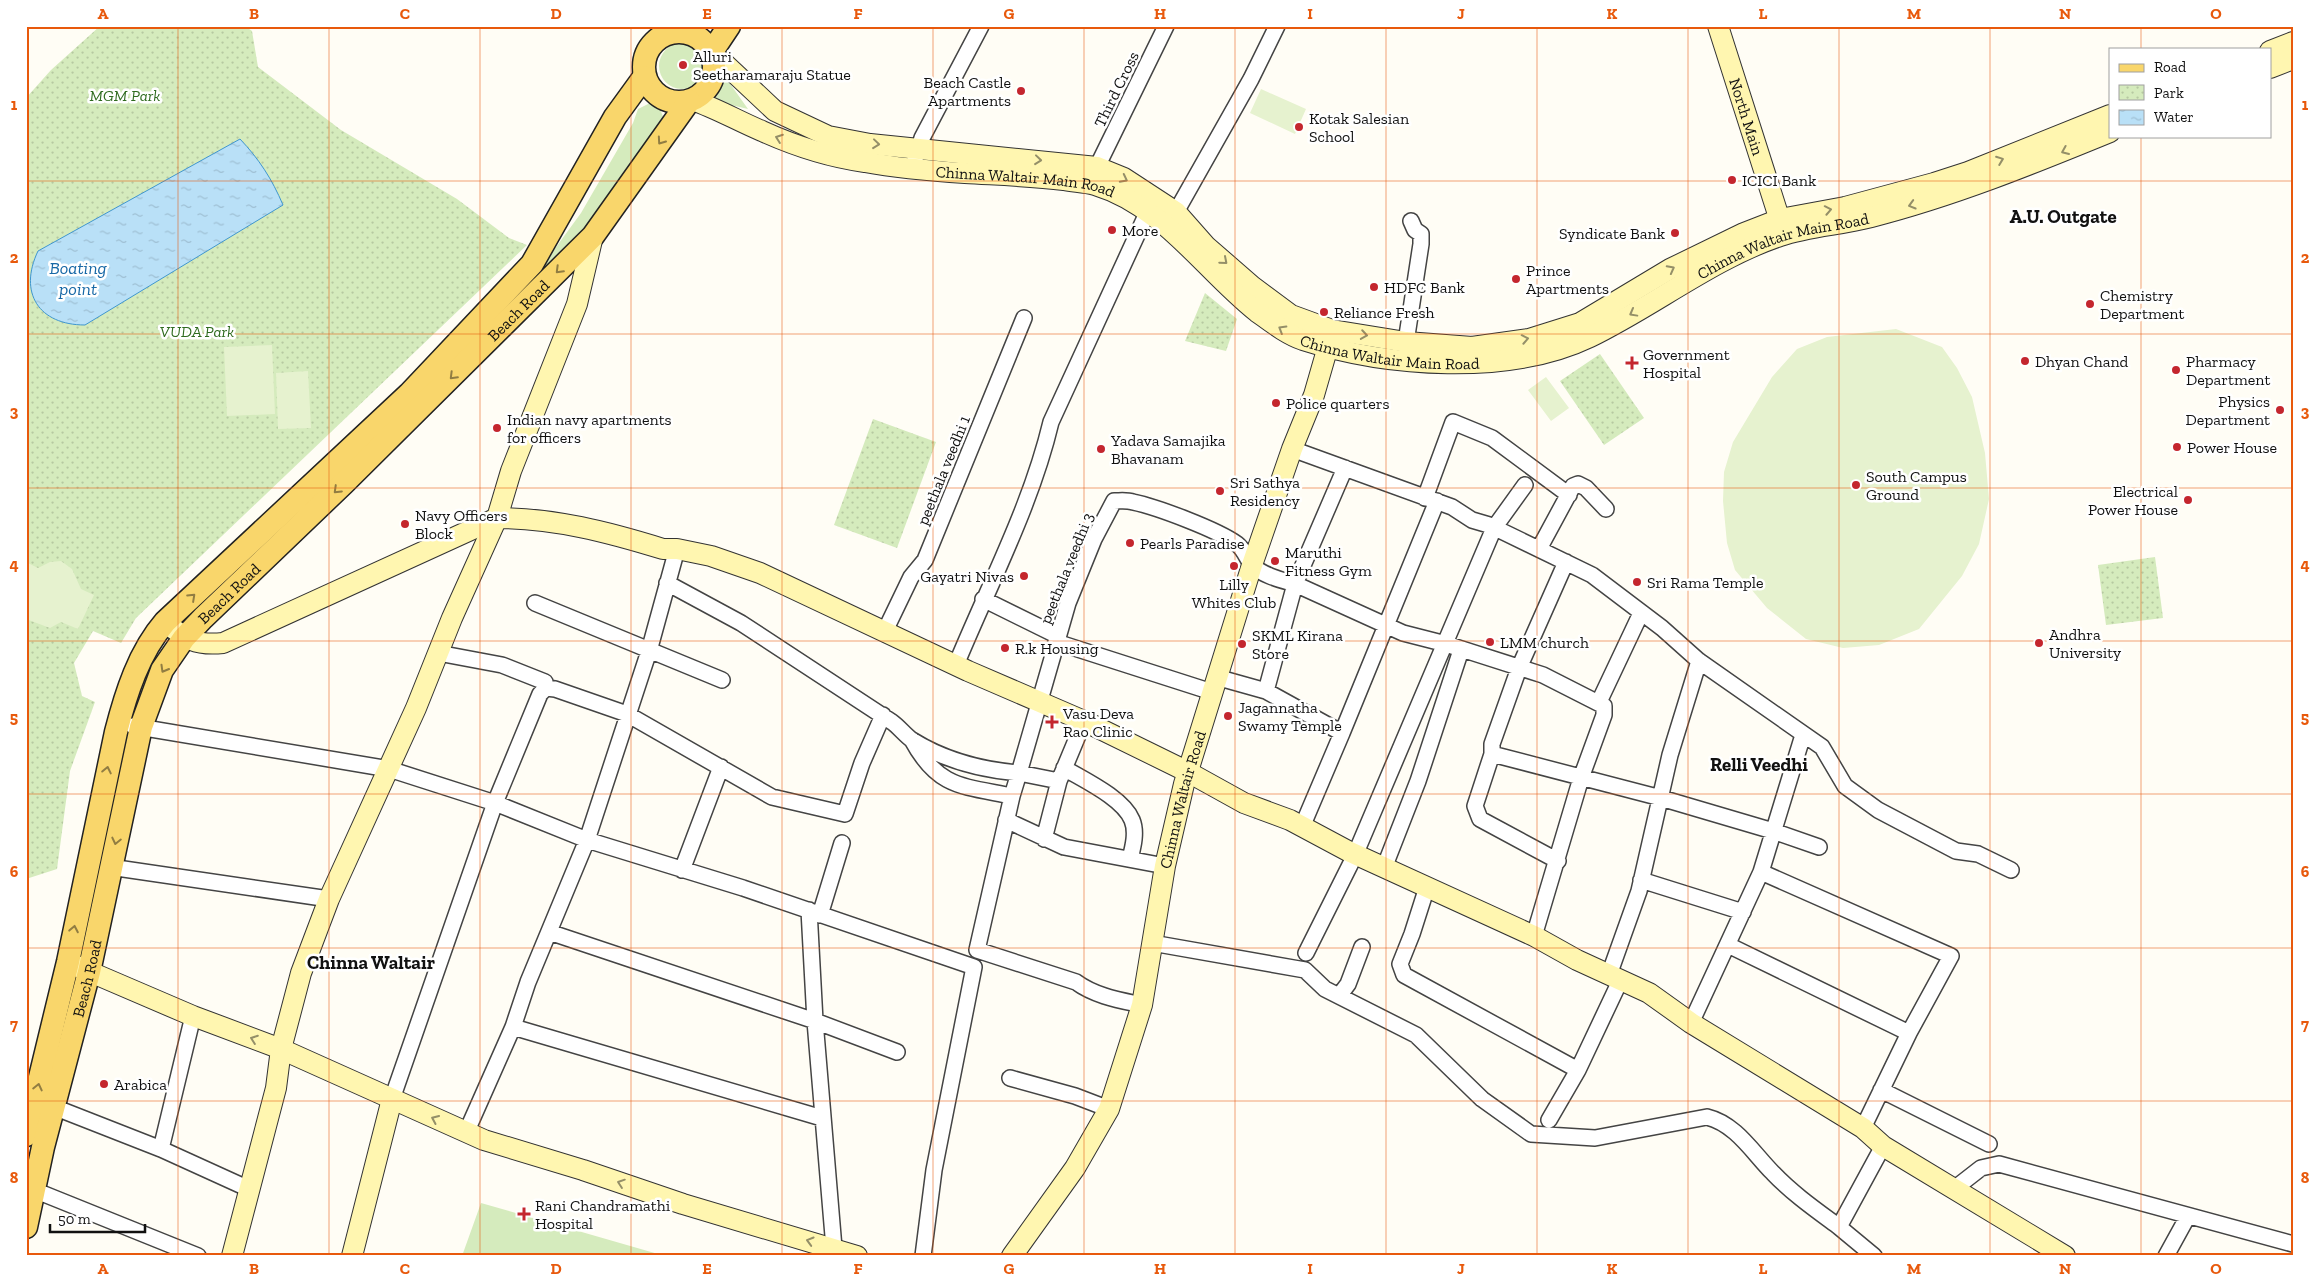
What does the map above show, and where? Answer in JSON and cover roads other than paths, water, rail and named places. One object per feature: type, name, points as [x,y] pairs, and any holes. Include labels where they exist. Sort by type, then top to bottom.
[{"type":"main road","points":[[712,55],[729,26]]},
{"type":"main road","points":[[675,29],[696,36],[707,45],[712,55],[715,71],[710,84],[701,95],[690,101],[675,103],[662,98],[651,90],[644,77],[643,63],[647,50],[656,39],[675,29]]},
{"type":"main road","name":"Beach Road","points":[[26,1227],[32,1142],[118,724],[125,697],[154,635],[165,622],[409,394],[532,264],[614,117],[644,77]]},
{"type":"main road","name":"Beach Road","points":[[32,1142],[89,972],[141,728],[162,670],[184,638],[593,236],[690,101]]},
{"type":"street","points":[[913,168],[918,148],[981,26]]},
{"type":"street","name":"Third Cross","points":[[1097,167],[1166,26]]},
{"type":"street","points":[[1176,212],[1251,79],[1277,26]]},
{"type":"street","name":"North Main","points":[[1718,26],[1782,227]]},
{"type":"street","points":[[2272,50],[2293,42]]},
{"type":"street","name":"Chinna Waltair Main Road","points":[[712,55],[726,65],[775,111],[828,136],[870,144],[1097,167],[1124,178],[1176,212],[1206,246],[1252,286],[1330,339],[1362,354],[1444,362],[1485,363],[1541,354],[1588,338],[1782,227],[1976,169],[2109,115]]},
{"type":"street","points":[[2272,67],[2293,59]]},
{"type":"street","name":"Chinna Waltair Main Road","points":[[690,101],[764,132],[825,154],[867,163],[962,173],[1025,175],[1094,184],[1148,211],[1171,230],[1240,298],[1269,321],[1296,338],[1406,342],[1472,347],[1529,339],[1580,322],[1670,269],[1744,233],[1868,218],[1935,199],[2048,158],[2109,132]]},
{"type":"street","points":[[956,665],[1030,491],[1044,452],[1051,422],[1148,211]]},
{"type":"street","points":[[1406,342],[1421,244],[1421,234],[1415,230],[1411,221]]},
{"type":"street","points":[[232,1256],[276,1088],[281,1049],[301,974],[329,899],[375,794],[389,769],[497,518],[511,471],[577,304],[593,236]]},
{"type":"street","name":"peethala veedhi 1","points":[[885,631],[911,577],[925,560],[1024,318]]},
{"type":"street","name":"Chinna Waltair Road","points":[[1012,1256],[1075,1168],[1110,1109],[1142,1004],[1165,866],[1184,784],[1214,684],[1224,661],[1252,565],[1292,449],[1314,395],[1330,339]]},
{"type":"street","points":[[1302,827],[1386,626],[1431,500],[1453,422],[1492,438],[1569,495]]},
{"type":"street","points":[[1292,449],[1431,500],[1592,575],[1662,628],[1699,661],[1822,747],[1845,786],[1878,810],[1956,851],[1978,854],[2011,870]]},
{"type":"street","points":[[1266,692],[1296,584],[1345,468]]},
{"type":"street","points":[[1306,952],[1355,855],[1494,528],[1525,485]]},
{"type":"street","points":[[1539,549],[1573,486],[1582,485],[1606,509]]},
{"type":"street","name":"peethala veedhi 3","points":[[923,1256],[934,1170],[977,950],[1012,796],[1041,702],[1068,603],[1094,539],[1114,501],[1132,501],[1193,523],[1236,544],[1245,552],[1252,565],[1279,579],[1296,584],[1386,626],[1403,633],[1446,644],[1543,676],[1599,702]]},
{"type":"street","points":[[165,622],[184,638],[208,645],[223,643],[497,518],[528,518],[562,523],[663,549],[677,549],[711,556],[760,573],[956,665],[1084,722],[1188,772],[1244,802],[1290,820],[1355,855],[1534,936],[1577,960],[1649,993],[1691,1022],[1862,1128],[1883,1146],[1954,1189],[2042,1250],[2065,1256]]},
{"type":"street","points":[[466,1133],[512,1027],[587,840],[649,651],[677,549]]},
{"type":"street","points":[[1558,861],[1480,819],[1475,806],[1492,754],[1492,744],[1519,668],[1566,562]]},
{"type":"street","points":[[667,584],[741,623],[883,715],[912,740],[973,765],[991,770],[1061,774],[1102,791],[1124,809],[1132,820],[1134,831],[1130,859]]},
{"type":"street","points":[[983,599],[1057,639],[1214,684],[1266,692],[1342,733]]},
{"type":"street","points":[[535,603],[722,680]]},
{"type":"street","points":[[1534,936],[1558,861],[1581,778],[1605,710],[1604,706],[1599,702],[1641,613]]},
{"type":"street","points":[[1384,868],[1418,781],[1461,650]]},
{"type":"street","points":[[438,652],[502,665],[545,682]]},
{"type":"street","points":[[1549,1120],[1578,1070],[1615,978],[1642,880],[1670,755],[1699,661]]},
{"type":"street","points":[[352,1256],[392,1099],[495,803],[540,694],[546,688],[555,689],[627,714],[772,797],[845,814],[862,763],[883,715]]},
{"type":"street","points":[[1044,839],[1061,774],[1084,722]]},
{"type":"street","points":[[118,724],[389,769],[495,803],[587,840],[815,913],[974,967]]},
{"type":"street","points":[[1691,1022],[1761,872],[1803,734]]},
{"type":"street","points":[[912,740],[935,773],[946,780],[958,785],[1012,796]]},
{"type":"street","points":[[1492,754],[1661,798],[1774,831],[1819,847]]},
{"type":"street","points":[[682,870],[721,767]]},
{"type":"street","points":[[1006,820],[1064,847],[1165,866]]},
{"type":"street","points":[[834,1248],[815,1021],[815,913],[842,843]]},
{"type":"street","points":[[110,867],[329,899]]},
{"type":"street","points":[[1761,872],[1950,956],[1862,1128]]},
{"type":"street","points":[[1642,880],[1743,912]]},
{"type":"street","points":[[1427,887],[1400,964],[1404,975],[1578,1070]]},
{"type":"street","points":[[549,932],[815,1021],[897,1052]]},
{"type":"street","points":[[1152,943],[1305,970],[1325,989],[1416,1035],[1482,1099],[1531,1134],[1595,1138],[1707,1118],[1718,1120],[1749,1144],[1773,1173],[1806,1203],[1874,1256]]},
{"type":"street","points":[[1728,945],[1909,1033]]},
{"type":"street","points":[[1339,996],[1348,984],[1362,947]]},
{"type":"street","points":[[977,950],[1076,982],[1097,993],[1142,1004]]},
{"type":"street","points":[[68,962],[193,1016],[281,1049],[466,1133],[683,1204],[857,1256]]},
{"type":"street","points":[[161,1149],[193,1016]]},
{"type":"street","points":[[512,1027],[822,1118]]},
{"type":"street","points":[[1010,1078],[1080,1098],[1110,1109]]},
{"type":"street","points":[[1881,1090],[1990,1144]]},
{"type":"street","points":[[64,1111],[161,1149],[249,1190]]},
{"type":"street","points":[[1839,1227],[1883,1146]]},
{"type":"street","points":[[1954,1189],[1981,1168],[1999,1164],[2293,1244]]},
{"type":"street","points":[[44,1194],[198,1256]]},
{"type":"street","points":[[2166,1256],[2188,1216]]},
{"type":"water","name":"Boating point","points":[[240,139],[264,170],[283,205],[85,325],[69,324],[55,319],[45,313],[37,304],[32,293],[30,280],[32,266],[38,251]]},
{"type":"place","name":"Alluri Seetharamaraju Statue","points":[[683,65]]},
{"type":"place","name":"Beach Castle Apartments","points":[[1021,91]]},
{"type":"place","name":"Kotak Salesian School","points":[[1299,127]]},
{"type":"place","name":"ICICI Bank","points":[[1732,180]]},
{"type":"place","name":"More","points":[[1112,230]]},
{"type":"place","name":"Syndicate Bank","points":[[1675,233]]},
{"type":"place","name":"Prince Apartments","points":[[1516,279]]},
{"type":"place","name":"HDFC Bank","points":[[1374,287]]},
{"type":"place","name":"Chemistry Department","points":[[2090,304]]},
{"type":"place","name":"Reliance Fresh","points":[[1324,312]]},
{"type":"place","name":"Dhyan Chand","points":[[2025,361]]},
{"type":"place","name":"Government Hospital","points":[[1632,363]]},
{"type":"place","name":"Pharmacy Department","points":[[2176,370]]},
{"type":"place","name":"Police quarters","points":[[1276,403]]},
{"type":"place","name":"Physics Department","points":[[2280,410]]},
{"type":"place","name":"Indian navy apartments for officers","points":[[497,428]]},
{"type":"place","name":"Power House","points":[[2177,447]]},
{"type":"place","name":"Yadava Samajika Bhavanam","points":[[1101,449]]},
{"type":"place","name":"South Campus Ground","points":[[1856,485]]},
{"type":"place","name":"Sri Sathya Residency","points":[[1220,491]]},
{"type":"place","name":"Electrical Power House","points":[[2188,500]]},
{"type":"place","name":"Navy Officers Block","points":[[405,524]]},
{"type":"place","name":"Pearls Paradise","points":[[1130,543]]},
{"type":"place","name":"Maruthi Fitness Gym","points":[[1275,561]]},
{"type":"place","name":"Lilly Whites Club","points":[[1234,566]]},
{"type":"place","name":"Gayatri Nivas","points":[[1024,576]]},
{"type":"place","name":"Sri Rama Temple","points":[[1637,582]]},
{"type":"place","name":"LMM church","points":[[1490,642]]},
{"type":"place","name":"Andhra University","points":[[2039,643]]},
{"type":"place","name":"SKML Kirana Store","points":[[1242,644]]},
{"type":"place","name":"R.k Housing","points":[[1005,648]]},
{"type":"place","name":"Jagannatha Swamy Temple","points":[[1228,716]]},
{"type":"place","name":"Vasu Deva Rao Clinic","points":[[1052,722]]},
{"type":"place","name":"Arabica","points":[[104,1084]]},
{"type":"place","name":"Rani Chandramathi Hospital","points":[[524,1214]]},
{"type":"district","name":"A.U. Outgate","points":[[2063,216]]},
{"type":"district","name":"Relli Veedhi","points":[[1759,764]]},
{"type":"district","name":"Chinna Waltair","points":[[371,962]]},
{"type":"park label","name":"MGM Park","points":[[125,95]]},
{"type":"park label","name":"VUDA Park","points":[[197,331]]}]
